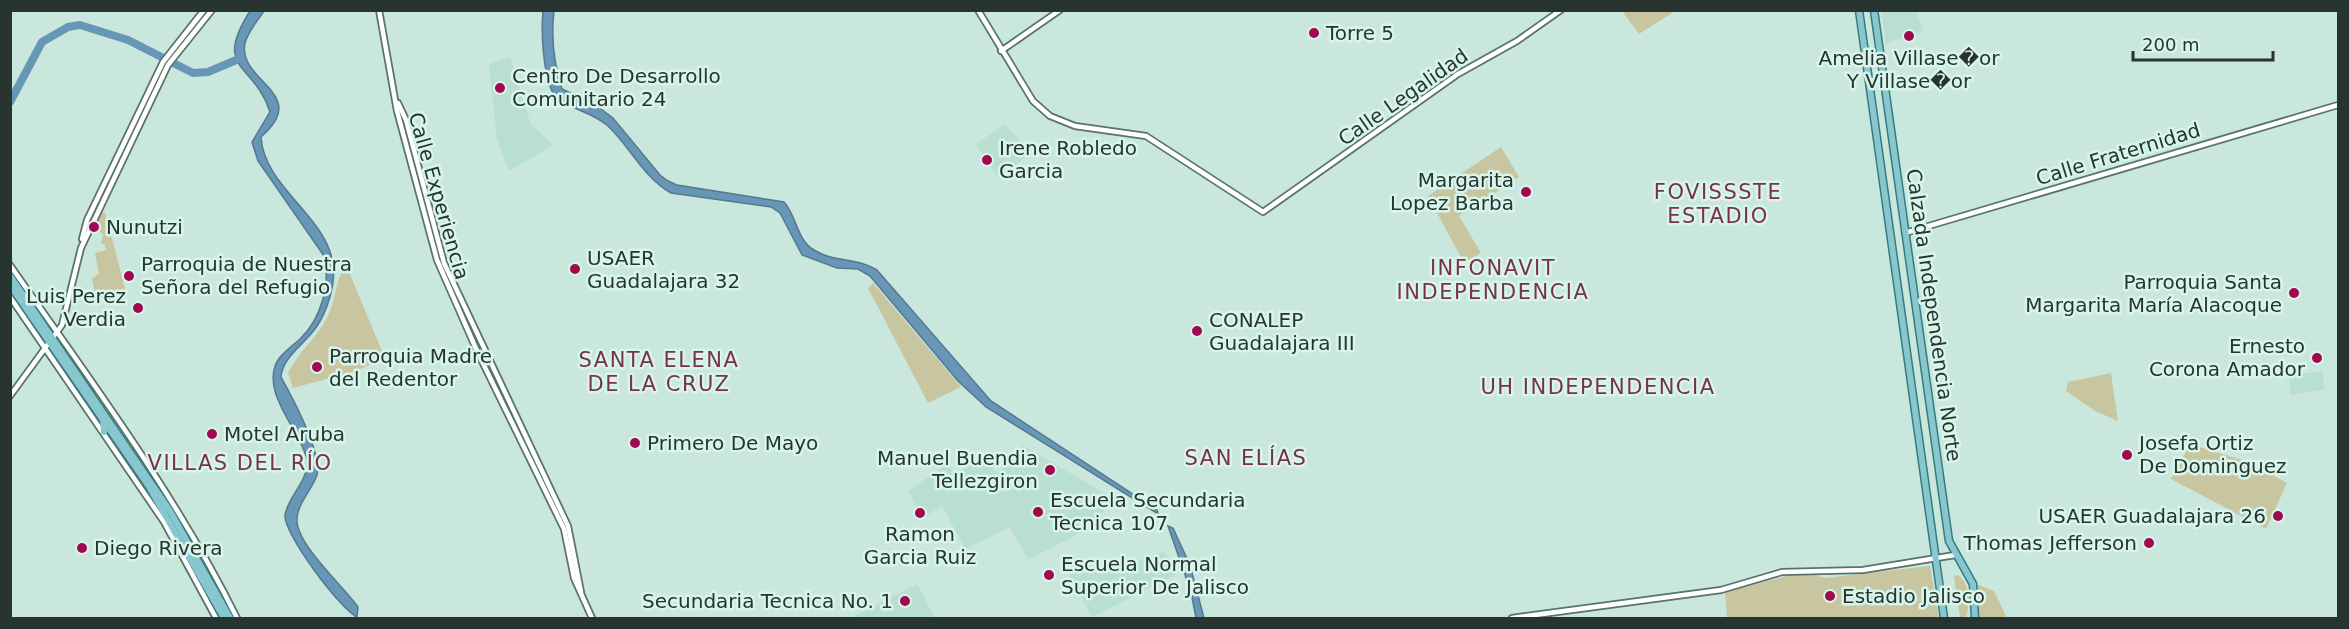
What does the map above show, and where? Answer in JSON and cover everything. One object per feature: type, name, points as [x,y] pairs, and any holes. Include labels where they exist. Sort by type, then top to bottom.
[{"type":"main road","name":"Calzada Independencia Norte","points":[[1859,10],[1944,618]]},
{"type":"main road","name":"Calzada Independencia Norte","points":[[1874,10],[1949,541],[1973,584],[1975,618]]},
{"type":"main road","points":[[10,276],[166,514],[224,618]]},
{"type":"main road","points":[[10,285],[51,340],[175,519],[230,618]]},
{"type":"main road","points":[[103,420],[104,432]]},
{"type":"main road","points":[[175,519],[176,508]]},
{"type":"street","points":[[10,396],[51,340],[64,317],[87,220],[166,62],[204,10]]},
{"type":"street","points":[[170,55],[212,10]]},
{"type":"street","name":"Calle Experiencia","points":[[380,10],[398,103],[408,130],[444,263],[568,526],[581,592],[592,618]]},
{"type":"street","points":[[978,10],[1001,51],[1060,10]]},
{"type":"street","name":"Calle Legalidad","points":[[1001,51],[1032,101],[1050,116],[1075,126],[1146,136],[1263,212],[1458,74],[1517,41],[1562,10]]},
{"type":"street","name":"Calle Fraternidad","points":[[1905,234],[2338,105]]},
{"type":"street","points":[[10,265],[51,340],[52,358],[164,522],[216,618]]},
{"type":"street","points":[[10,297],[51,340],[176,508],[237,618]]},
{"type":"street","points":[[37,359],[52,358]]},
{"type":"street","points":[[1512,618],[1721,591],[1782,572],[1863,570],[1955,555]]},
{"type":"shaded area","points":[[1622,11],[1672,11],[1639,34]]},
{"type":"shaded area","points":[[1881,11],[1916,11],[1923,31],[1886,43]]},
{"type":"shaded area","points":[[510,57],[531,125],[554,145],[509,171],[497,139],[489,64]]},
{"type":"shaded area","points":[[1005,124],[1032,153],[998,178],[976,144]]},
{"type":"shaded area","points":[[1501,147],[1519,177],[1459,216],[1481,253],[1464,263],[1428,196]]},
{"type":"shaded area","points":[[105,212],[127,296],[96,301],[92,278],[99,274],[95,253],[106,250],[105,245],[101,243],[103,234],[94,229],[98,214]]},
{"type":"shaded area","points":[[346,265],[385,358],[356,371],[293,388],[288,373],[327,318]]},
{"type":"shaded area","points":[[873,283],[961,387],[928,403],[868,288]]},
{"type":"shaded area","points":[[2322,371],[2325,389],[2291,395],[2289,375]]},
{"type":"shaded area","points":[[2111,373],[2118,421],[2095,411],[2066,391],[2068,382]]},
{"type":"shaded area","points":[[2190,444],[2251,463],[2287,483],[2266,529],[2171,479]]},
{"type":"shaded area","name":"Escuela Secundaria Tecnica 107","points":[[1023,445],[1112,498],[1093,526],[1028,560],[1010,527],[965,549],[942,505],[922,520],[908,491],[948,463],[955,475],[983,456],[997,473],[1013,461]]},
{"type":"shaded area","points":[[1164,552],[1176,575],[1092,617],[1068,573],[1112,571]]},
{"type":"shaded area","name":"Estadio Jalisco","points":[[1930,566],[1939,618],[1727,618],[1725,592],[1791,575],[1815,575],[1825,578]]},
{"type":"shaded area","points":[[1958,575],[1965,583],[1968,595],[1965,618],[1960,618],[1954,576]]},
{"type":"shaded area","name":"Secundaria Tecnica No. 1","points":[[917,584],[935,618],[851,618]]},
{"type":"shaded area","points":[[1976,584],[1994,591],[2007,618],[1978,618],[1979,599]]},
{"type":"water","points":[[250,11],[264,11],[246,39],[245,56],[251,68],[276,98],[279,109],[275,122],[261,137],[265,155],[283,186],[319,231],[328,247],[334,272],[330,298],[323,315],[315,329],[289,357],[282,370],[281,377],[305,425],[318,465],[315,481],[299,509],[297,521],[299,531],[313,554],[358,607],[357,617],[338,600],[302,553],[287,524],[285,515],[303,479],[307,464],[302,446],[278,401],[273,377],[275,366],[282,355],[314,322],[325,289],[326,267],[324,256],[258,161],[252,142],[270,112],[263,96],[235,56],[239,31]]},
{"type":"water","points":[[543,11],[554,11],[554,50],[562,89],[594,104],[613,118],[660,175],[677,185],[784,202],[800,234],[814,250],[829,257],[862,263],[877,270],[991,401],[1157,510],[1158,514],[986,407],[958,381],[870,276],[858,269],[837,268],[802,255],[780,213],[771,207],[671,193],[661,186],[645,171],[608,126],[561,101],[555,95],[548,81],[544,61]]},
{"type":"water","points":[[1168,526],[1173,528],[1190,565],[1204,618],[1196,618],[1191,592]]},
{"type":"waterway","points":[[10,102],[42,42],[68,27],[80,25],[128,40],[193,73],[208,72],[241,58]]},
{"type":"place","name":"Torre 5","points":[[1314,33]]},
{"type":"place","name":"Amelia Villase�or Y Villase�or","points":[[1909,36]]},
{"type":"place","name":"Centro De Desarrollo Comunitario 24","points":[[500,88]]},
{"type":"place","name":"Irene Robledo Garcia","points":[[987,160]]},
{"type":"place","name":"Margarita Lopez Barba","points":[[1526,192]]},
{"type":"place","name":"Nunutzi","points":[[94,227]]},
{"type":"place","name":"USAER Guadalajara 32","points":[[575,269]]},
{"type":"place","name":"Parroquia de Nuestra Señora del Refugio","points":[[129,276]]},
{"type":"place","name":"Parroquia Santa Margarita María Alacoque","points":[[2294,293]]},
{"type":"place","name":"Luis Perez Verdia","points":[[138,308]]},
{"type":"place","name":"CONALEP Guadalajara III","points":[[1197,331]]},
{"type":"place","name":"Ernesto Corona Amador","points":[[2317,358]]},
{"type":"place","name":"Parroquia Madre del Redentor","points":[[317,367]]},
{"type":"place","name":"Motel Aruba","points":[[212,434]]},
{"type":"place","name":"Primero De Mayo","points":[[635,443]]},
{"type":"place","name":"Josefa Ortiz De Dominguez","points":[[2127,455]]},
{"type":"place","name":"Manuel Buendia Tellezgiron","points":[[1050,470]]},
{"type":"place","name":"Escuela Secundaria Tecnica 107","points":[[1038,512]]},
{"type":"place","name":"Ramon Garcia Ruiz","points":[[920,513]]},
{"type":"place","name":"USAER Guadalajara 26","points":[[2278,516]]},
{"type":"place","name":"Thomas Jefferson","points":[[2149,543]]},
{"type":"place","name":"Diego Rivera","points":[[82,548]]},
{"type":"place","name":"Escuela Normal Superior De Jalisco","points":[[1049,575]]},
{"type":"place","name":"Estadio Jalisco","points":[[1830,596]]},
{"type":"place","name":"Secundaria Tecnica No. 1","points":[[905,601]]},
{"type":"district","name":"FOVISSSTE ESTADIO","points":[[1718,204]]},
{"type":"district","name":"INFONAVIT INDEPENDENCIA","points":[[1493,280]]},
{"type":"district","name":"SANTA ELENA DE LA CRUZ","points":[[659,372]]},
{"type":"district","name":"UH INDEPENDENCIA","points":[[1598,387]]},
{"type":"district","name":"SAN ELÍAS","points":[[1246,458]]},
{"type":"district","name":"VILLAS DEL RÍO","points":[[240,463]]}]
